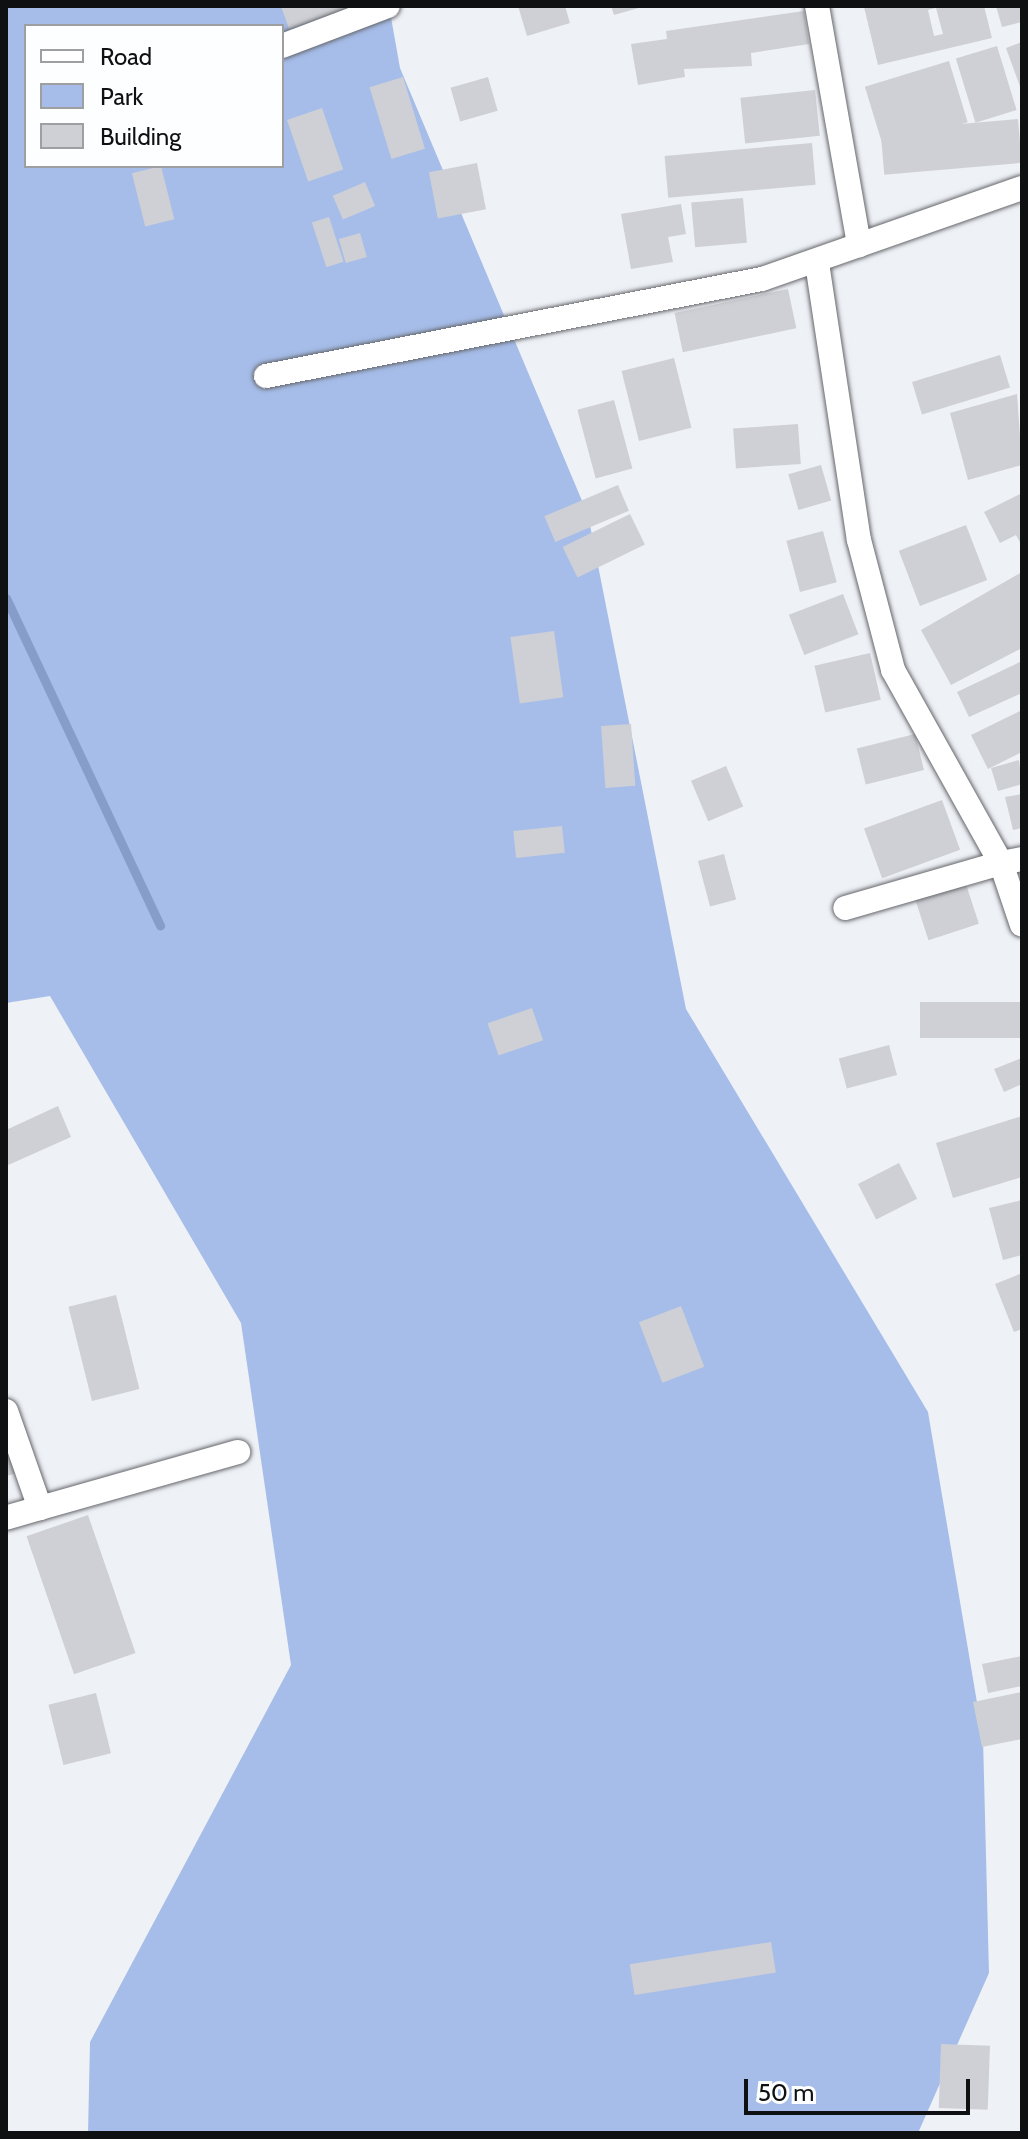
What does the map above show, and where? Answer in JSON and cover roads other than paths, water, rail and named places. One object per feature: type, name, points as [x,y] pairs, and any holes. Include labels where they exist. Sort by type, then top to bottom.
[{"type":"street","points":[[284,45],[388,6]]},
{"type":"street","points":[[817,6],[859,245]]},
{"type":"street","points":[[266,376],[746,282],[817,263],[859,245],[1022,188]]},
{"type":"street","points":[[817,263],[859,540],[893,670],[1012,861],[1022,925]]},
{"type":"street","points":[[845,908],[1012,861]]},
{"type":"street","points":[[6,1411],[40,1508]]},
{"type":"street","points":[[6,1518],[238,1452]]},
{"type":"waterway","points":[[6,598],[160,926]]}]
